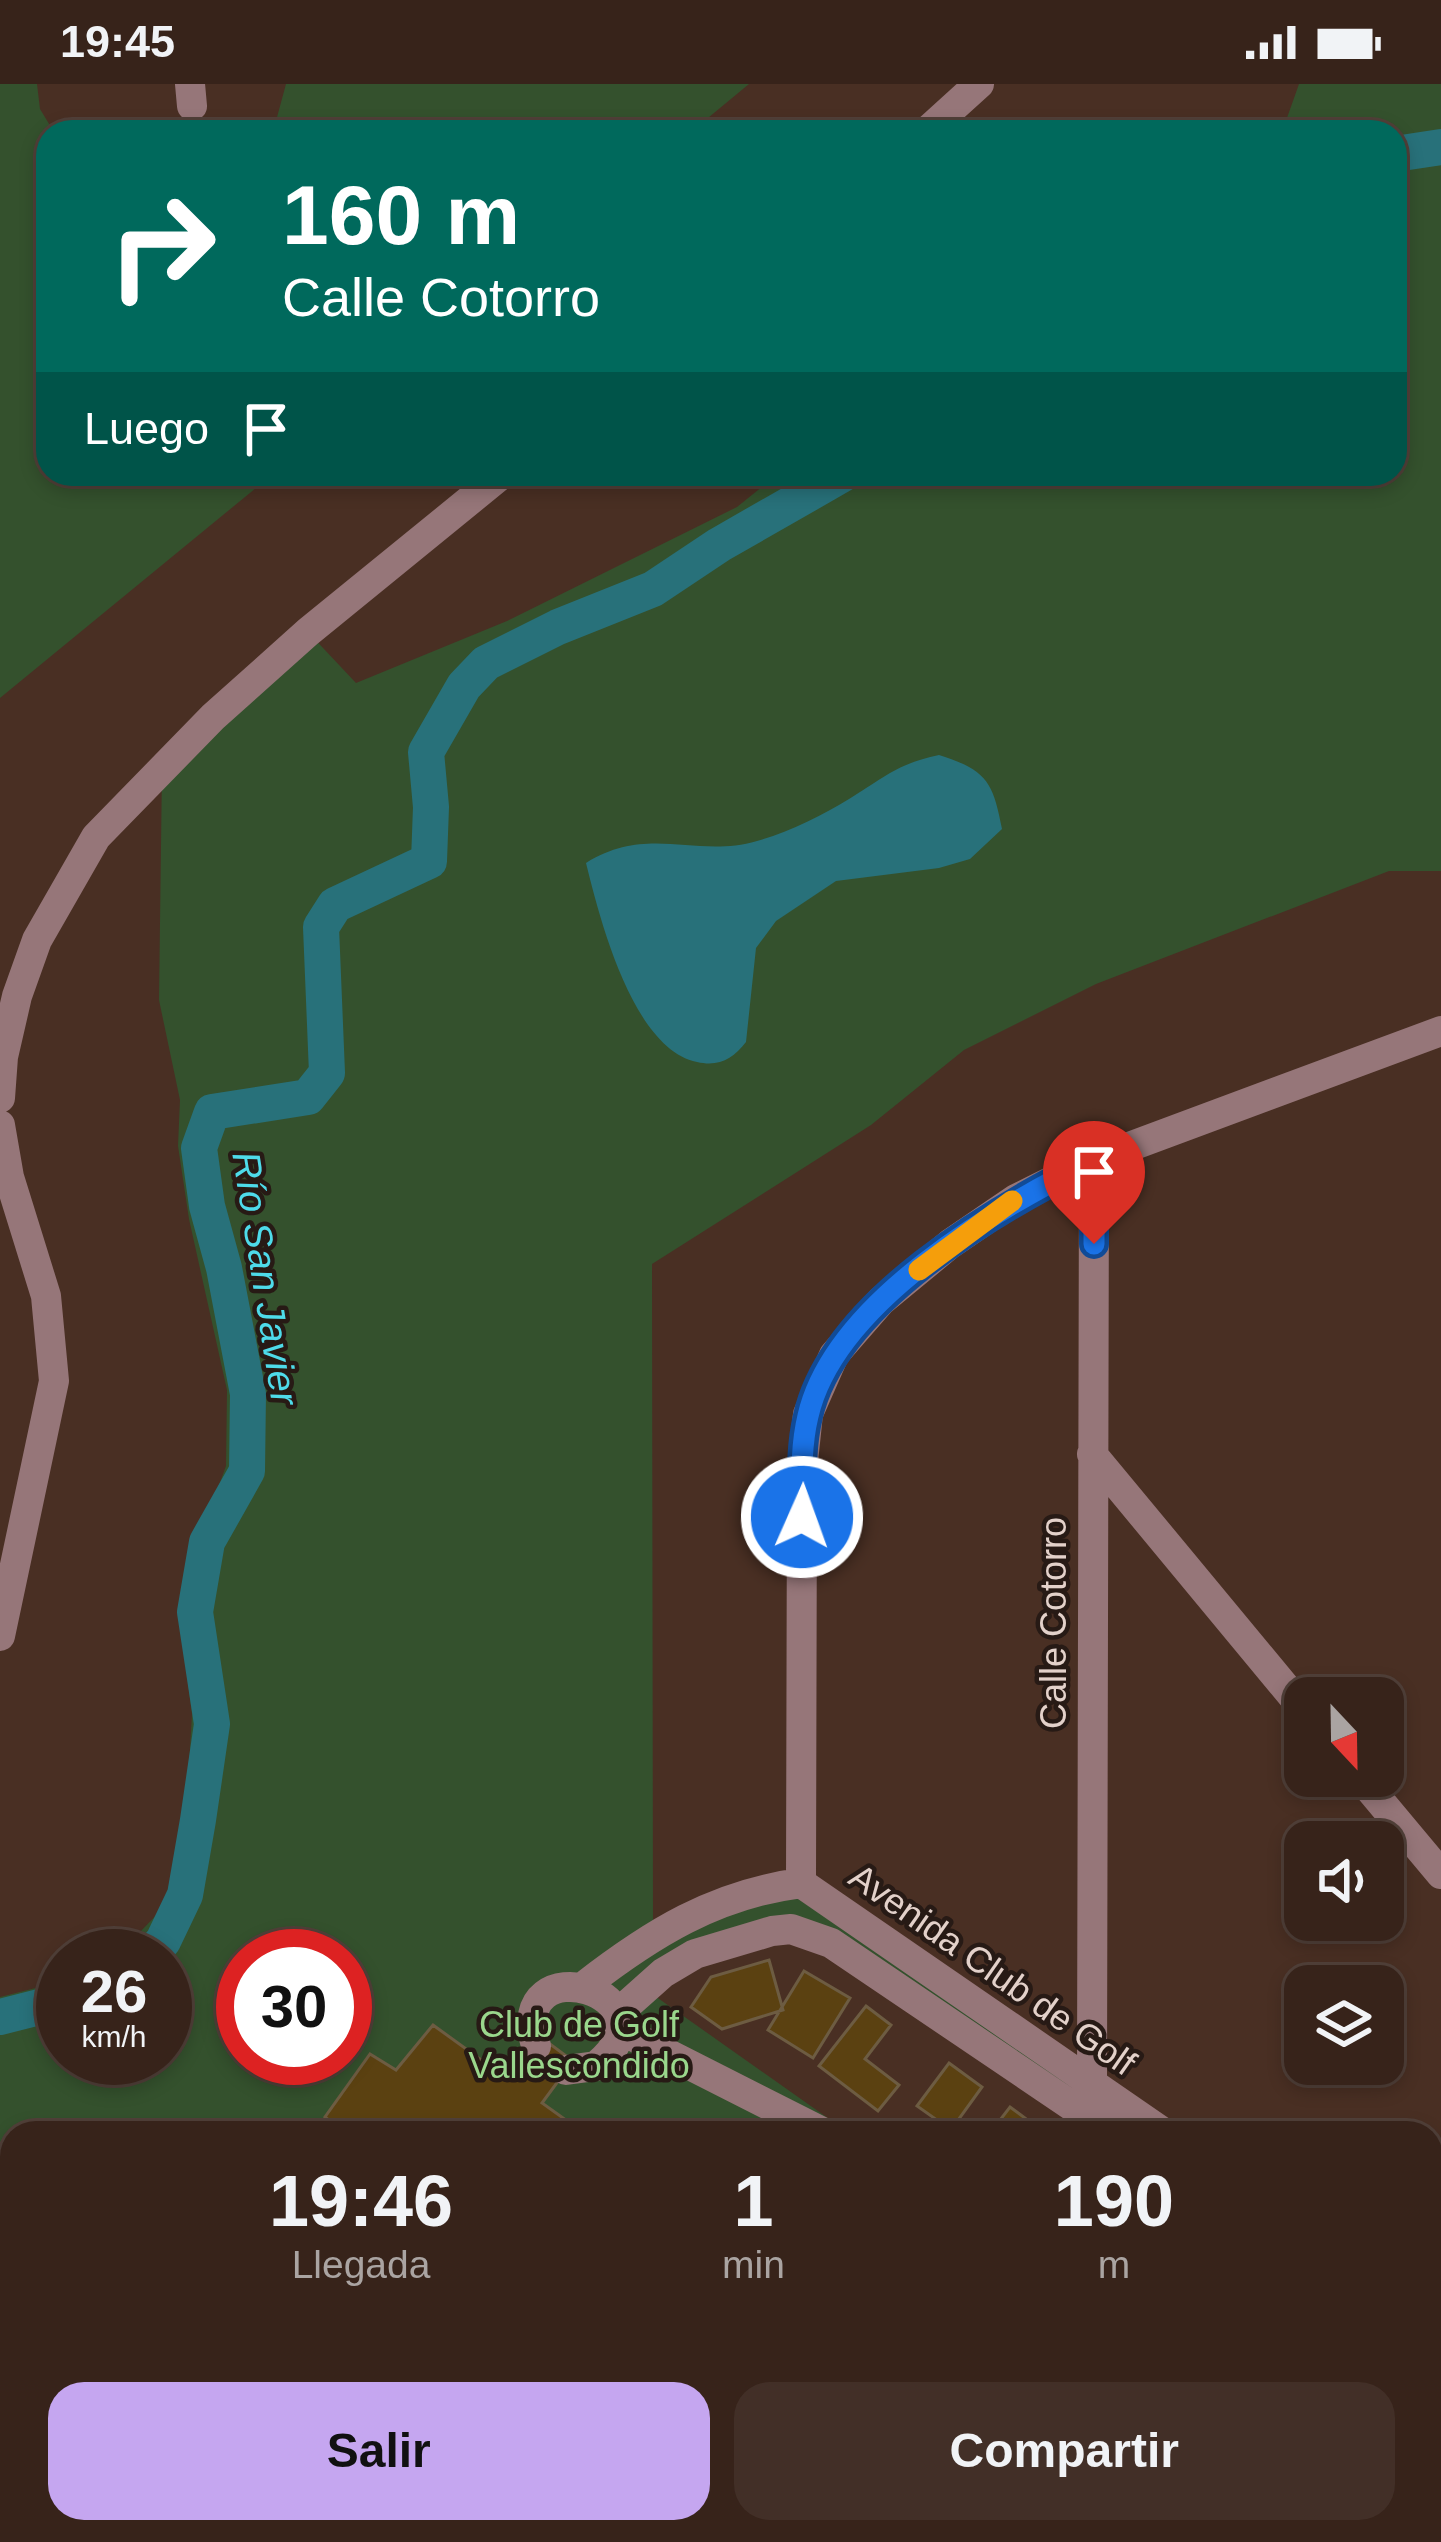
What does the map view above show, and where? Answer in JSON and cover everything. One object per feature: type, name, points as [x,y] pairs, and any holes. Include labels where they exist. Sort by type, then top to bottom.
[{"type":"street","points":[[939,120],[979,84]]},
{"type":"street","points":[[0,1098],[3,1057],[30,958],[96,837],[213,717],[308,632],[487,486]]},
{"type":"street","points":[[809,1935],[802,1471],[808,1414],[834,1355],[881,1301],[950,1244],[1016,1199],[1094,1160],[1441,1031]]},
{"type":"street","points":[[0,1125],[9,1177],[46,1296],[54,1381],[0,1636]]},
{"type":"street","name":"Calle Cotorro","points":[[1092,2085],[1094,1160]]},
{"type":"street","points":[[1092,1454],[1284,1686]]},
{"type":"street","points":[[1377,1797],[1441,1874]]},
{"type":"street","name":"Avenida Club de Golf","points":[[536,2046],[532,2027],[543,2000],[569,1985],[584,1986],[645,1939],[687,1916],[760,1892],[810,1890],[1146,2121]]},
{"type":"street","points":[[760,1892],[772,1931]]},
{"type":"street","name":"Avenida Club de Golf","points":[[566,2070],[596,2066],[616,2044],[618,2022],[663,1973],[695,1954],[791,1929],[831,1943],[1094,2121]]},
{"type":"street","points":[[584,1986],[604,1996],[618,2022],[802,2121]]},
{"type":"green space","points":[[0,84],[37,84],[40,109],[47,120],[36,120],[36,486],[258,486],[0,698]]},
{"type":"green space","points":[[286,84],[749,84],[706,120],[276,120]]},
{"type":"green space","name":"Club de Golf Vallescondido","points":[[1299,84],[1441,84],[1441,871],[1389,871],[1096,984],[964,1050],[871,1125],[652,1264],[653,1934],[778,1886],[1145,2121],[1093,2121],[791,1929],[695,1954],[655,1996],[832,2121],[0,2121],[0,1997],[36,1988],[36,2085],[192,2085],[192,1929],[143,1929],[164,1907],[187,1802],[192,1714],[182,1637],[183,1583],[226,1466],[227,1390],[189,1219],[178,1146],[180,1100],[159,1000],[162,768],[308,632],[356,683],[507,621],[737,507],[763,486],[1407,486],[1407,120],[1286,120]]},
{"type":"water","points":[[939,755],[967,766],[985,780],[1002,829],[970,859],[939,868],[836,881],[776,921],[756,948],[746,1042],[731,1057],[712,1063],[674,1052],[637,1008],[623,979],[586,863],[631,846],[734,846],[768,838],[828,811],[901,767]]},
{"type":"building","points":[[769,1960],[783,2010],[722,2029],[691,2007],[711,1977]]},
{"type":"building","points":[[804,1971],[850,1998],[813,2058],[768,2030]]},
{"type":"building","points":[[866,2006],[891,2025],[865,2059],[899,2085],[878,2111],[819,2066]]},
{"type":"building","points":[[433,2025],[509,2080],[542,2038],[573,2061],[542,2103],[567,2121],[330,2121],[325,2117],[348,2085],[372,2085],[372,2055],[396,2070]]},
{"type":"building","points":[[949,2063],[982,2087],[957,2121],[938,2121],[917,2106]]},
{"type":"building","points":[[1010,2107],[1029,2121],[999,2121]]},
{"type":"waterway","name":"Río San Javier","points":[[1407,152],[1441,147]]},
{"type":"waterway","name":"Río San Javier","points":[[169,1929],[185,1895],[212,1724],[195,1612],[207,1542],[247,1471],[248,1394],[199,1148],[212,1112],[308,1097],[327,1073],[321,927],[335,905],[429,861],[426,752],[464,686],[486,663],[558,627],[653,589],[822,486]]},
{"type":"waterway","name":"Río San Javier","points":[[0,2017],[36,2008]]},
{"type":"slow traffic","points":[[919,1270],[1012,1201]]},
{"type":"route","points":[[802,1517],[808,1414],[834,1355],[881,1301],[950,1244],[1016,1199],[1094,1160],[1094,1244]]}]
